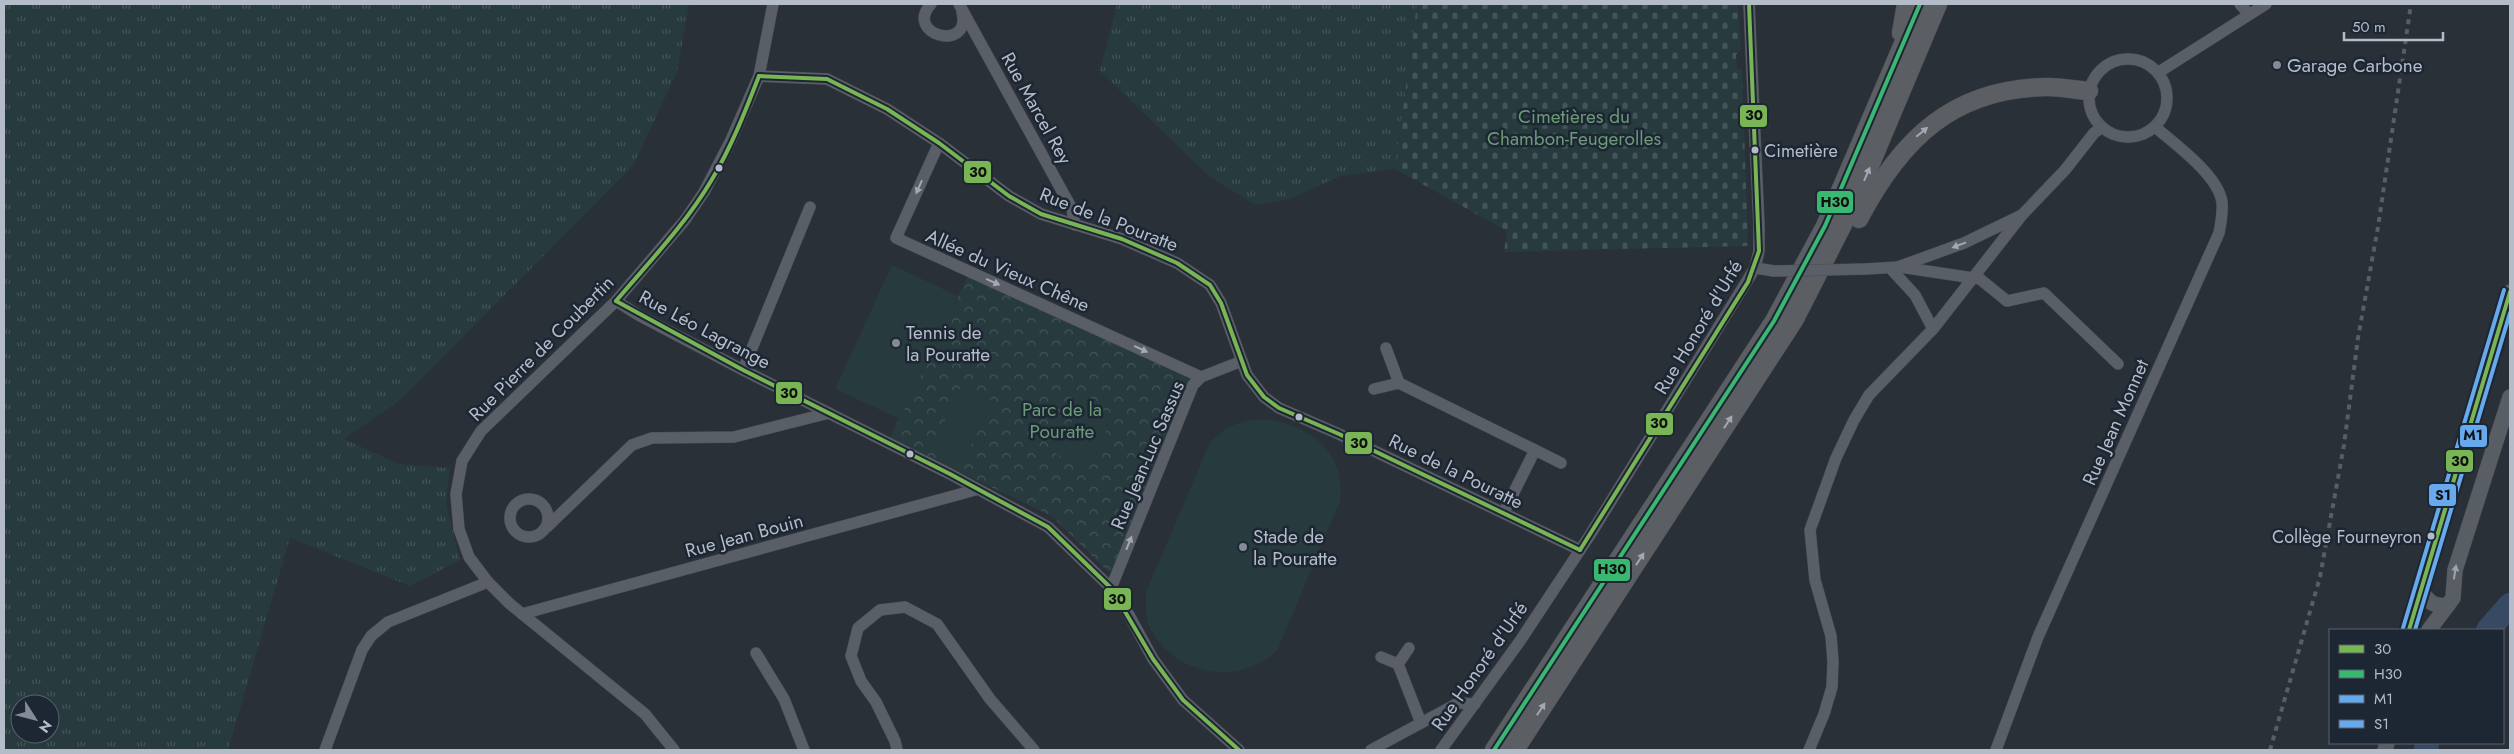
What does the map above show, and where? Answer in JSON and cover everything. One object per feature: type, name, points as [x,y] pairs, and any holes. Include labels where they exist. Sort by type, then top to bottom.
[{"type":"highway","points":[[1892,71],[1906,4]]},
{"type":"highway","points":[[1494,750],[1774,321],[1825,226],[1920,4]]},
{"type":"highway","points":[[1515,750],[1795,319],[1828,258],[1856,199],[1938,4]]},
{"type":"highway","points":[[1750,389],[1785,346],[1818,299],[1874,190],[1895,159],[1917,135],[1939,118],[1965,103],[1993,94],[2048,87],[2090,91]]},
{"type":"main road","points":[[2409,629],[2510,292]]},
{"type":"main road","points":[[2430,629],[2453,598],[2454,570],[2510,397]]},
{"type":"main road","points":[[2421,590],[2428,602],[2438,606],[2448,605]]},
{"type":"street","name":"Rue Pierre de Coubertin","points":[[674,750],[645,714],[522,614],[488,582],[469,557],[459,529],[456,494],[462,461],[481,431],[616,301],[685,220],[704,192],[731,140],[759,76],[773,4]]},
{"type":"street","name":"Rue Marcel Rey","points":[[931,4],[926,12],[927,25],[935,34],[940,36],[952,35],[961,27],[963,15],[960,6]]},
{"type":"street","name":"Rue Honoré d'Urfé","points":[[1441,750],[1476,704],[1580,550],[1755,268],[1760,251],[1760,226],[1749,4]]},
{"type":"street","points":[[2240,4],[2249,14]]},
{"type":"street","points":[[2159,72],[2266,4]]},
{"type":"street","name":"Rue Marcel Rey","points":[[960,6],[1072,209],[1075,225]]},
{"type":"street","points":[[2137,59],[2149,64],[2159,72],[2165,83],[2168,100],[2163,118],[2155,127],[2145,134],[2128,137],[2111,134],[2102,127],[2094,117],[2089,104],[2090,91],[2094,79],[2102,69],[2112,62],[2137,59]]},
{"type":"street","name":"Rue de la Pouratte","points":[[759,76],[827,79],[887,109],[939,143],[1009,196],[1041,214],[1122,239],[1160,254],[1210,284],[1221,303],[1242,362],[1255,387],[1279,408],[1504,512],[1580,550]]},
{"type":"street","points":[[1809,750],[1824,714],[1832,687],[1833,661],[1831,636],[1815,580],[1810,530],[1836,458],[1854,420],[1869,396],[1933,330],[1972,277],[2022,215],[2065,170],[2094,133],[2102,127]]},
{"type":"street","name":"Rue Jean Monnet","points":[[1996,750],[2038,637],[2219,233],[2222,200],[2214,183],[2197,164],[2155,127]]},
{"type":"street","name":"Allée du Vieux Chêne","points":[[939,143],[896,238],[1201,377]]},
{"type":"street","points":[[743,370],[810,207]]},
{"type":"street","points":[[1895,268],[1964,243],[2022,215]]},
{"type":"street","points":[[1755,268],[1774,272],[1895,268],[1980,279],[2007,301],[2044,293],[2118,364]]},
{"type":"street","points":[[1895,268],[1914,295],[1933,330]]},
{"type":"street","name":"Rue Léo Lagrange","points":[[616,301],[640,316],[743,370],[1048,527],[1111,588],[1129,615],[1153,659],[1183,700],[1238,750]]},
{"type":"street","points":[[1386,348],[1398,384]]},
{"type":"street","name":"Rue Jean-Luc Sassus","points":[[1111,588],[1193,385],[1201,377],[1242,362]]},
{"type":"street","points":[[1374,389],[1398,384],[1561,463]]},
{"type":"street","points":[[546,527],[632,445],[652,438],[734,437],[829,413]]},
{"type":"street","points":[[1504,512],[1535,450]]},
{"type":"street","name":"Rue Jean Bouin","points":[[522,614],[975,490]]},
{"type":"street","points":[[325,750],[362,650],[371,636],[388,622],[488,582]]},
{"type":"street","points":[[897,750],[895,741],[876,702],[861,681],[851,656],[858,628],[880,610],[905,607],[937,624],[990,699],[1034,750]]},
{"type":"street","points":[[1398,664],[1409,648]]},
{"type":"street","points":[[756,653],[784,699],[804,750]]},
{"type":"street","points":[[1381,656],[1398,664],[1421,723]]},
{"type":"street","points":[[1371,750],[1458,703],[1476,704]]},
{"type":"green space","points":[[4,4],[689,4],[677,72],[633,166],[399,401],[344,439],[399,464],[450,468],[446,504],[460,560],[410,586],[290,538],[228,750],[4,750]]},
{"type":"green space","points":[[1117,4],[1417,4],[1395,169],[1340,176],[1290,199],[1256,205],[1210,177],[1100,71]]},
{"type":"green space","name":"Cimetières du Chambon-Feugerolles","points":[[1417,4],[1738,4],[1741,49],[1736,55],[1737,69],[1742,69],[1748,246],[1504,252],[1507,231],[1395,169]]},
{"type":"green space","name":"Tennis de la Pouratte","points":[[892,265],[958,296],[900,419],[835,389]]},
{"type":"green space","name":"Parc de la Pouratte","points":[[968,276],[1191,378],[1114,569],[1108,572],[1053,517],[890,438]]},
{"type":"green space","points":[[961,386],[993,401],[963,463],[932,449]]},
{"type":"green space","points":[[1081,404],[1111,421],[1086,470],[1056,454]]},
{"type":"green space","name":"Stade de la Pouratte","points":[[1264,419],[1296,427],[1310,434],[1322,444],[1331,455],[1337,469],[1341,484],[1340,501],[1278,649],[1263,661],[1246,669],[1229,672],[1210,671],[1176,658],[1162,646],[1151,630],[1148,621],[1146,592],[1209,444],[1227,428],[1247,421]]},
{"type":"waterway","points":[[2489,629],[2510,605]]},
{"type":"waterway","points":[[2426,750],[2427,744]]},
{"type":"railway","points":[[2270,750],[2320,577],[2344,445],[2358,338],[2378,227],[2411,4]]},
{"type":"transit line","name":"30","points":[[1580,550],[1748,282],[1759,251],[1749,4]]},
{"type":"transit line","name":"H30","points":[[1494,750],[1774,321],[1825,226],[1920,4]]},
{"type":"transit line","name":"30","points":[[759,76],[827,79],[887,109],[939,143],[1009,196],[1041,214],[1122,239],[1177,263],[1210,285],[1221,303],[1247,375],[1264,397],[1279,408],[1339,434],[1580,550]]},
{"type":"transit line","name":"30","points":[[616,301],[666,243],[701,197],[731,143],[759,76]]},
{"type":"transit line","name":"S1","points":[[2403,628],[2504,290]]},
{"type":"transit line","name":"30","points":[[2409,629],[2510,292]]},
{"type":"transit line","name":"30","points":[[616,301],[743,370],[950,474],[1048,527],[1111,588],[1153,659],[1183,700],[1239,750]]},
{"type":"transit line","name":"M1","points":[[2415,629],[2510,313]]},
{"type":"place","name":"Garage Carbone","points":[[2277,65]]},
{"type":"place","name":"Cimetière","points":[[1755,150]]},
{"type":"place","name":"Tennis de la Pouratte","points":[[896,343]]},
{"type":"place","name":"Collège Fourneyron","points":[[2431,536]]},
{"type":"place","name":"Stade de la Pouratte","points":[[1243,547]]}]
